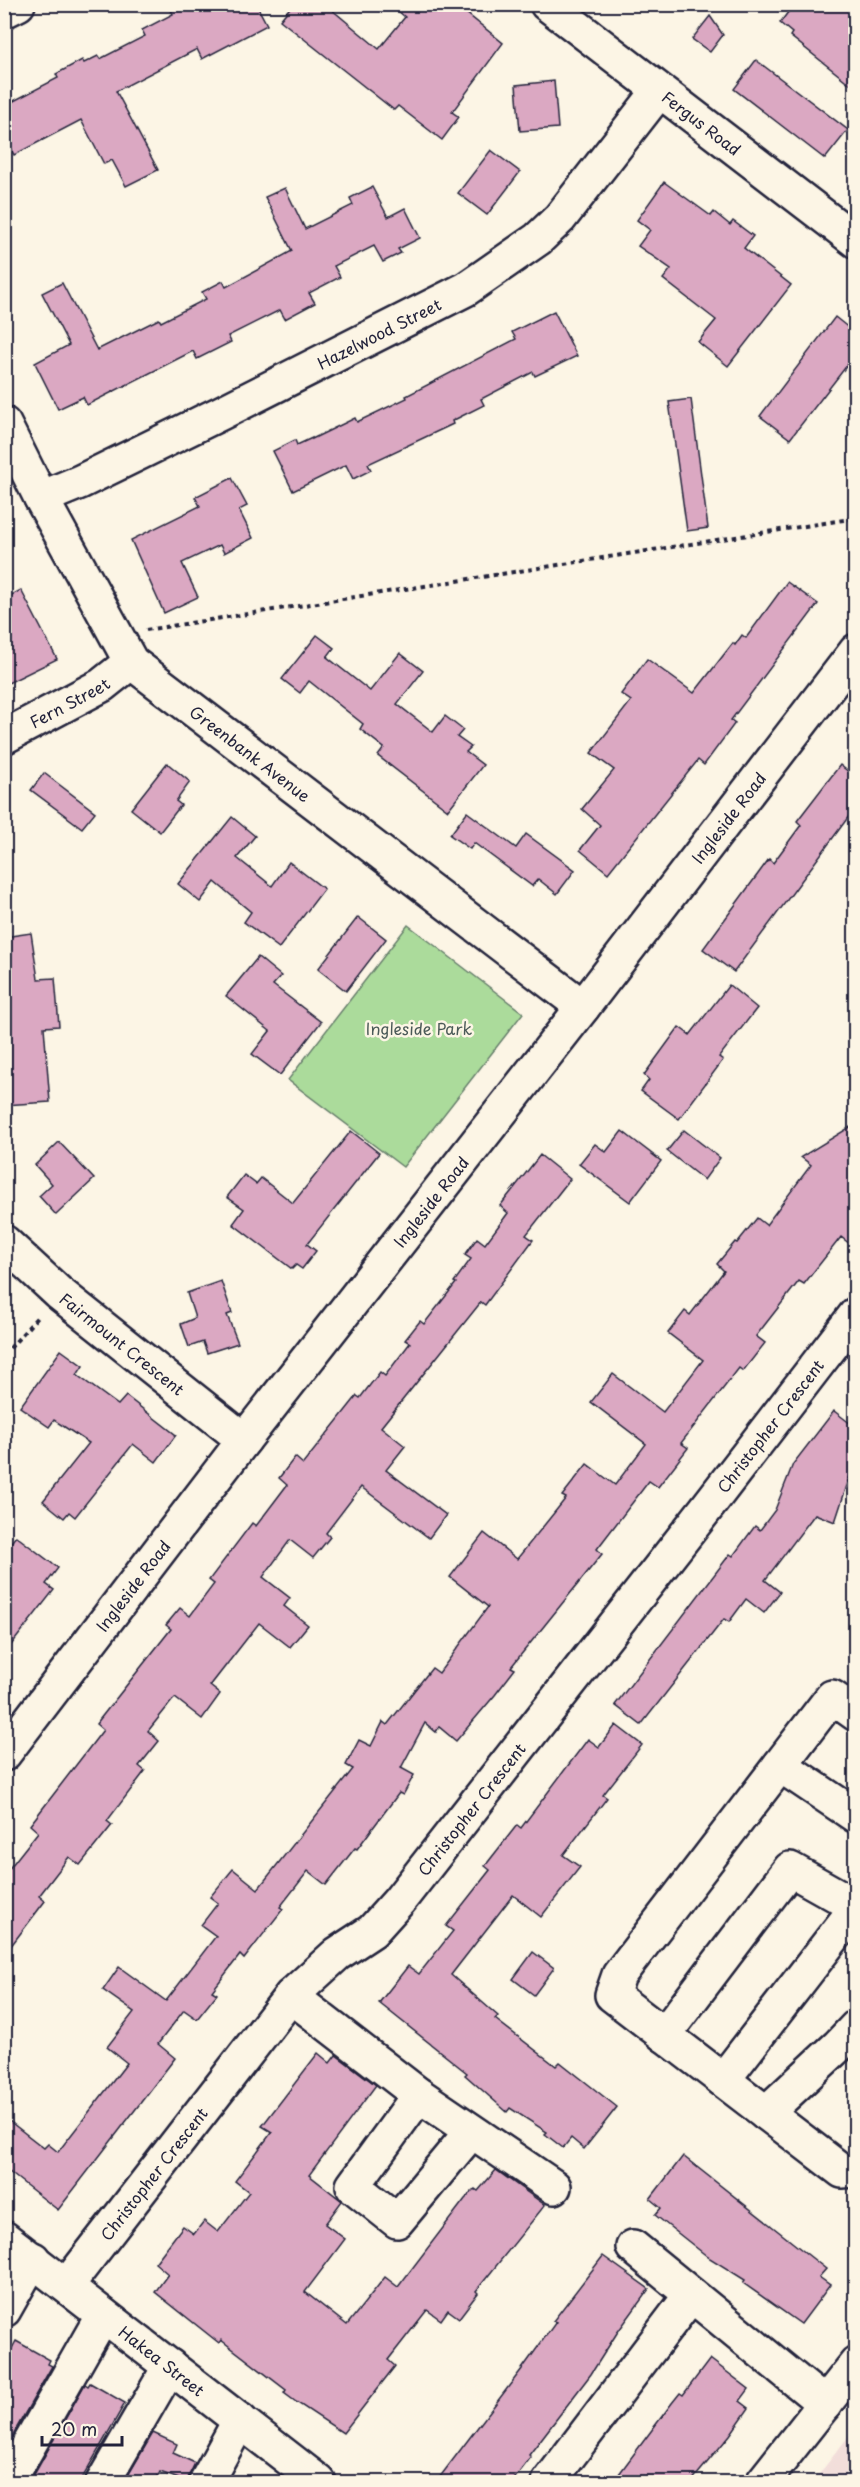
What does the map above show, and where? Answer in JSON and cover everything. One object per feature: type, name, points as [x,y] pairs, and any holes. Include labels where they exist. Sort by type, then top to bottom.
[{"type":"street","points":[[4,10],[18,4]]},
{"type":"street","name":"Fergus Road","points":[[548,4],[659,91],[853,235]]},
{"type":"street","name":"Hazelwood Street","points":[[40,498],[80,482],[221,413],[466,289],[538,239],[560,218],[659,91]]},
{"type":"street","name":"Greenbank Avenue","points":[[4,424],[40,498],[131,662],[583,1007]]},
{"type":"street","name":"Ingleside Road","points":[[7,1746],[583,1007],[855,651]]},
{"type":"street","name":"Fern Street","points":[[4,737],[102,685],[131,662]]},
{"type":"street","name":"Fairmount Crescent","points":[[4,1242],[59,1293],[244,1440]]},
{"type":"street","name":"Christopher Crescent","points":[[67,2286],[291,1996],[311,1975],[337,1954],[372,1932],[399,1901],[849,1336]]},
{"type":"street","points":[[855,1714],[832,1697],[619,1975],[612,1995],[842,2171],[855,2170]]},
{"type":"street","points":[[780,1765],[855,1816]]},
{"type":"street","points":[[664,2035],[790,1869],[855,1907],[723,2080]]},
{"type":"street","points":[[291,1996],[419,2095],[554,2187]]},
{"type":"street","points":[[766,2113],[838,2046],[855,2026]]},
{"type":"street","points":[[419,2095],[353,2186],[397,2221],[471,2132]]},
{"type":"street","name":"Hakea Street","points":[[4,2238],[319,2482]]},
{"type":"street","points":[[633,2247],[825,2404]]},
{"type":"street","points":[[4,2310],[33,2259]]},
{"type":"street","points":[[549,2482],[691,2295]]},
{"type":"street","points":[[8,2482],[103,2315]]},
{"type":"street","points":[[763,2482],[855,2364]]},
{"type":"street","points":[[103,2482],[170,2366]]},
{"type":"street","points":[[206,2482],[240,2420]]},
{"type":"path","points":[[131,662],[142,631],[855,518]]},
{"type":"path","points":[[4,1355],[59,1293]]},
{"type":"shaded area","points":[[855,2428],[855,2482],[813,2482]]},
{"type":"green space","name":"Ingleside Park","points":[[408,925],[523,1013],[403,1167],[288,1080]]},
{"type":"building","points":[[168,4],[256,4],[267,25],[202,59],[197,49],[116,91],[158,170],[126,186],[112,160],[104,164],[81,120],[14,155],[4,138],[4,106],[58,78],[56,74],[82,60],[84,63],[98,56],[100,59],[145,36],[142,30],[173,14]]},
{"type":"building","points":[[293,4],[325,4],[379,49],[405,17],[390,4],[455,4],[503,43],[452,112],[459,117],[442,140],[398,106],[394,110],[280,20]]},
{"type":"building","points":[[794,4],[855,4],[855,88],[790,36],[792,33],[780,23]]},
{"type":"building","points":[[710,16],[723,35],[710,52],[692,39]]},
{"type":"building","points":[[756,60],[848,130],[825,159],[734,89]]},
{"type":"building","points":[[554,81],[558,128],[520,131],[516,85]]},
{"type":"building","points":[[491,150],[520,172],[487,215],[458,193]]},
{"type":"building","points":[[664,182],[711,216],[714,212],[730,225],[733,221],[753,236],[744,248],[791,285],[728,366],[698,342],[716,320],[663,279],[671,269],[638,246],[650,230],[637,220]]},
{"type":"building","points":[[372,187],[388,217],[405,208],[420,238],[398,249],[401,253],[383,262],[374,246],[334,266],[340,277],[309,293],[315,303],[285,319],[280,310],[228,336],[231,342],[197,359],[193,351],[87,405],[83,397],[58,409],[35,363],[69,345],[42,293],[62,283],[97,350],[159,319],[161,322],[206,299],[202,292],[223,281],[226,287],[292,251],[265,197],[285,188],[305,229],[353,205],[350,198]]},
{"type":"building","points":[[554,311],[577,356],[535,376],[533,372],[481,399],[484,405],[452,421],[453,424],[368,464],[371,470],[353,479],[346,465],[293,491],[273,451],[295,440],[297,445],[312,439],[355,418],[357,422],[407,398],[406,396],[516,339],[512,332]]},
{"type":"building","points":[[835,317],[855,333],[855,355],[790,439],[760,416]]},
{"type":"building","points":[[691,399],[708,528],[687,531],[669,402]]},
{"type":"building","points":[[232,478],[247,506],[239,510],[253,538],[224,553],[220,545],[182,563],[198,597],[164,613],[131,540],[200,506],[195,497]]},
{"type":"building","points":[[787,582],[818,604],[731,720],[735,723],[704,765],[698,760],[608,873],[580,850],[600,825],[582,809],[614,770],[591,753],[631,701],[621,694],[647,659],[694,693],[733,643],[735,645],[742,635],[746,638]]},
{"type":"building","points":[[21,590],[57,659],[4,685],[4,599]]},
{"type":"building","points":[[317,635],[334,648],[327,657],[370,691],[400,653],[423,671],[397,704],[433,732],[445,716],[463,730],[457,737],[471,747],[466,752],[483,765],[448,810],[378,756],[384,748],[360,729],[363,724],[309,681],[300,693],[282,679]]},
{"type":"building","points":[[167,763],[190,782],[176,801],[181,805],[160,832],[131,809]]},
{"type":"building","points":[[840,765],[855,777],[855,808],[734,972],[703,949],[769,859],[773,863],[801,825],[797,821]]},
{"type":"building","points":[[44,773],[95,812],[82,828],[31,790]]},
{"type":"building","points":[[467,812],[516,848],[526,834],[575,870],[557,894],[538,879],[532,886],[474,843],[470,849],[450,835]]},
{"type":"building","points":[[232,817],[255,836],[237,858],[272,886],[289,862],[324,889],[279,948],[244,922],[251,912],[215,882],[200,902],[178,884]]},
{"type":"building","points":[[358,917],[386,939],[346,991],[318,969]]},
{"type":"building","points":[[31,933],[38,979],[55,978],[59,1026],[44,1027],[50,1102],[4,1105],[4,937]]},
{"type":"building","points":[[258,957],[281,976],[273,985],[321,1022],[280,1075],[252,1054],[270,1031],[226,996]]},
{"type":"building","points":[[729,985],[757,1008],[719,1057],[723,1060],[679,1119],[641,1091],[649,1080],[644,1075],[679,1027],[690,1035]]},
{"type":"building","points":[[855,1124],[855,1248],[841,1237],[804,1284],[799,1281],[756,1336],[765,1343],[743,1371],[739,1368],[681,1443],[688,1448],[658,1487],[649,1481],[597,1549],[602,1554],[511,1667],[515,1669],[495,1695],[456,1741],[439,1727],[436,1732],[425,1723],[401,1768],[414,1775],[403,1795],[399,1793],[357,1849],[355,1848],[326,1885],[308,1871],[280,1907],[283,1909],[244,1959],[240,1955],[212,1991],[217,1994],[197,2019],[184,2010],[158,2044],[175,2058],[58,2210],[4,2168],[4,2117],[44,2148],[48,2144],[58,2152],[127,2063],[107,2047],[134,2012],[103,1990],[119,1967],[166,2001],[216,1936],[201,1925],[218,1903],[210,1897],[233,1869],[258,1889],[353,1769],[346,1765],[359,1740],[371,1746],[383,1722],[387,1725],[432,1668],[439,1673],[488,1607],[450,1577],[484,1533],[517,1559],[566,1498],[562,1496],[587,1464],[615,1485],[646,1444],[591,1402],[613,1374],[663,1412],[703,1360],[668,1333],[685,1311],[690,1315],[724,1271],[717,1264],[735,1242],[737,1243],[757,1218],[766,1225],[811,1165],[801,1157]]},
{"type":"building","points":[[684,1130],[720,1158],[704,1180],[667,1151]]},
{"type":"building","points":[[351,1131],[379,1153],[307,1244],[316,1251],[302,1269],[296,1265],[292,1269],[233,1224],[244,1209],[227,1197],[244,1175],[256,1184],[261,1178],[293,1203]]},
{"type":"building","points":[[622,1131],[661,1161],[630,1202],[579,1164],[595,1144],[606,1152]]},
{"type":"building","points":[[59,1142],[94,1179],[56,1215],[39,1196],[52,1184],[35,1165]]},
{"type":"building","points":[[540,1155],[570,1179],[526,1235],[533,1240],[485,1305],[481,1302],[381,1427],[405,1446],[386,1470],[446,1515],[429,1538],[361,1487],[326,1533],[330,1537],[313,1558],[290,1540],[263,1577],[290,1598],[284,1606],[308,1625],[290,1647],[259,1623],[210,1686],[220,1694],[202,1719],[175,1698],[172,1701],[148,1731],[159,1741],[139,1766],[145,1771],[107,1821],[112,1825],[80,1865],[69,1857],[39,1896],[45,1901],[4,1955],[4,1875],[38,1832],[30,1825],[103,1730],[96,1724],[171,1629],[166,1625],[180,1608],[190,1616],[214,1584],[209,1580],[252,1523],[256,1526],[287,1485],[279,1478],[295,1457],[303,1464],[357,1396],[360,1398],[380,1372],[385,1376],[410,1343],[405,1340],[420,1321],[424,1324],[456,1283],[454,1282],[471,1259],[465,1255],[477,1238],[485,1244],[508,1213],[500,1206]]},
{"type":"building","points":[[221,1281],[232,1313],[227,1315],[238,1343],[207,1353],[203,1342],[189,1347],[181,1324],[195,1318],[187,1293]]},
{"type":"building","points":[[61,1350],[83,1366],[77,1375],[118,1405],[126,1396],[176,1435],[156,1462],[133,1444],[75,1517],[69,1512],[64,1518],[43,1501],[89,1443],[54,1420],[49,1427],[20,1407]]},
{"type":"building","points":[[834,1411],[855,1427],[855,1461],[835,1522],[815,1514],[765,1580],[780,1592],[764,1613],[746,1599],[729,1622],[724,1619],[641,1725],[615,1705],[730,1554],[733,1556],[755,1526],[760,1530],[775,1510],[793,1464]]},
{"type":"building","points":[[16,1536],[58,1568],[46,1584],[54,1590],[4,1654],[4,1551]]},
{"type":"building","points":[[616,1725],[642,1745],[603,1795],[607,1798],[563,1855],[580,1867],[541,1917],[513,1895],[451,1975],[498,2016],[495,2019],[556,2066],[560,2062],[617,2107],[584,2149],[571,2138],[563,2148],[545,2134],[547,2132],[510,2108],[507,2112],[465,2075],[467,2073],[379,2003],[408,1966],[419,1974],[453,1931],[446,1926],[490,1870],[485,1866],[517,1825],[521,1828],[588,1739],[599,1747]]},
{"type":"building","points":[[533,1952],[554,1968],[534,1995],[513,1979]]},
{"type":"building","points":[[318,2053],[330,2063],[336,2055],[376,2085],[309,2175],[342,2201],[325,2224],[345,2239],[305,2292],[347,2325],[385,2277],[398,2287],[465,2199],[475,2189],[478,2191],[496,2170],[545,2205],[476,2291],[478,2293],[459,2318],[448,2310],[441,2320],[427,2310],[388,2360],[395,2366],[343,2433],[284,2393],[286,2390],[221,2340],[219,2343],[155,2292],[168,2274],[155,2263],[183,2226],[194,2234],[204,2221],[218,2232],[249,2192],[235,2181],[272,2132],[262,2126]]},
{"type":"building","points":[[683,2156],[826,2269],[819,2277],[830,2285],[801,2324],[743,2283],[745,2280],[708,2257],[655,2215],[661,2208],[650,2199]]},
{"type":"building","points":[[603,2256],[649,2289],[591,2374],[529,2455],[531,2457],[512,2482],[436,2482],[522,2369],[556,2322],[553,2321]]},
{"type":"building","points":[[16,2341],[50,2360],[48,2364],[52,2366],[4,2450],[4,2363]]},
{"type":"building","points":[[710,2359],[749,2389],[740,2401],[749,2408],[730,2435],[691,2482],[613,2482],[672,2403],[680,2393],[683,2395]]},
{"type":"building","points":[[90,2383],[125,2403],[80,2482],[30,2482],[85,2384],[88,2386]]},
{"type":"building","points":[[153,2433],[177,2444],[173,2453],[195,2463],[187,2482],[160,2472],[155,2482],[124,2482]]}]
